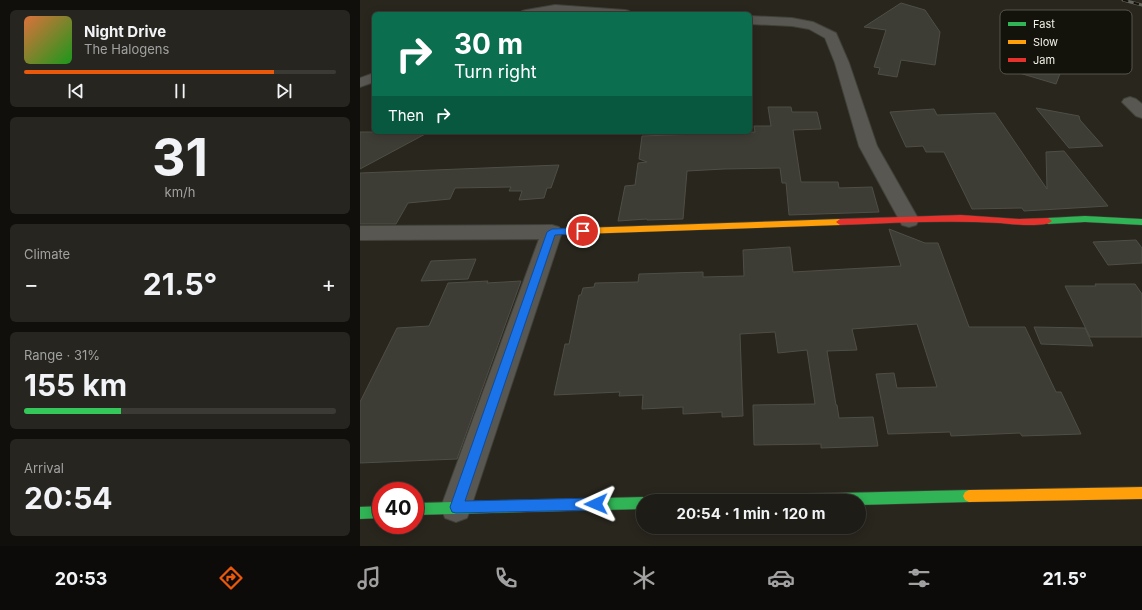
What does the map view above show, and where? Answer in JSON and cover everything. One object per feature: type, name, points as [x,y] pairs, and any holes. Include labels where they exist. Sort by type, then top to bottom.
[{"type":"street","points":[[536,12],[555,8],[602,12]]},
{"type":"street","points":[[752,20],[792,22],[813,26],[831,36],[842,63],[868,146],[909,220]]},
{"type":"street","points":[[360,83],[372,78]]},
{"type":"street","points":[[1130,102],[1142,113]]},
{"type":"street","points":[[360,233],[552,232],[961,218],[1019,222],[1085,219],[1142,222]]},
{"type":"street","points":[[456,507],[552,232]]},
{"type":"street","points":[[866,499],[1142,493]]},
{"type":"street","points":[[424,509],[456,507],[636,503]]},
{"type":"street","points":[[360,513],[372,512]]},
{"type":"building","points":[[901,3],[925,10],[940,32],[935,65],[901,60],[897,77],[878,74],[880,68],[874,67],[886,30],[864,27]]},
{"type":"building","points":[[1023,74],[1060,74],[1056,84]]},
{"type":"building","points":[[768,107],[791,107],[792,112],[817,112],[821,129],[793,130],[801,182],[838,182],[839,188],[872,187],[879,212],[789,215],[786,183],[782,183],[780,168],[724,169],[687,171],[683,219],[618,221],[625,186],[635,185],[638,163],[647,162],[639,159],[642,136],[752,134],[752,132],[755,132],[754,126],[771,126]]},
{"type":"building","points":[[1036,108],[1079,116],[1080,120],[1103,146],[1069,148]]},
{"type":"building","points":[[934,109],[937,115],[995,113],[1047,189],[1046,152],[1064,151],[1108,206],[1024,211],[1022,208],[972,209],[944,152],[926,152],[923,146],[906,147],[890,112]]},
{"type":"building","points":[[360,132],[372,132],[372,134],[425,134],[360,169]]},
{"type":"building","points":[[559,165],[551,188],[547,188],[544,198],[519,200],[522,191],[509,191],[511,187],[455,188],[450,199],[408,203],[396,224],[360,224],[360,173]]},
{"type":"building","points":[[889,229],[925,243],[938,243],[969,327],[1025,327],[1056,392],[1061,392],[1081,434],[1022,436],[1020,433],[951,436],[950,432],[888,434],[876,374],[894,373],[897,388],[937,387],[917,324],[852,329],[857,350],[827,351],[839,418],[873,417],[878,446],[821,448],[821,444],[754,445],[753,405],[815,404],[807,350],[778,353],[775,332],[740,334],[743,416],[722,417],[722,412],[683,414],[683,407],[642,409],[643,395],[619,396],[620,392],[554,395],[565,344],[569,344],[579,295],[581,295],[583,288],[594,287],[595,283],[638,282],[639,274],[703,272],[703,277],[744,276],[743,250],[790,247],[793,272],[901,266]]},
{"type":"building","points":[[1136,240],[1142,248],[1142,263],[1108,265],[1093,242]]},
{"type":"building","points":[[476,259],[468,279],[421,281],[431,261]]},
{"type":"building","points":[[488,281],[487,283],[521,281],[457,459],[360,463],[360,402],[397,328],[429,326],[448,283]]},
{"type":"building","points":[[1095,284],[1135,284],[1142,294],[1142,337],[1090,337],[1065,286],[1096,286]]},
{"type":"building","points":[[1034,327],[1085,328],[1093,346],[1041,344]]},
{"type":"railway","points":[[1123,0],[1142,5]]},
{"type":"traffic: fast","points":[[1048,221],[1085,219],[1142,222]]},
{"type":"traffic: fast","points":[[866,498],[969,496]]},
{"type":"traffic: fast","points":[[424,509],[636,503]]},
{"type":"traffic: fast","points":[[360,513],[372,512]]},
{"type":"traffic: slow","points":[[552,232],[840,222]]},
{"type":"traffic: slow","points":[[969,496],[1142,493]]},
{"type":"traffic: jam","points":[[840,222],[961,218],[1019,222],[1048,221]]},
{"type":"route","points":[[583,231],[552,232],[456,507],[596,504]]}]
